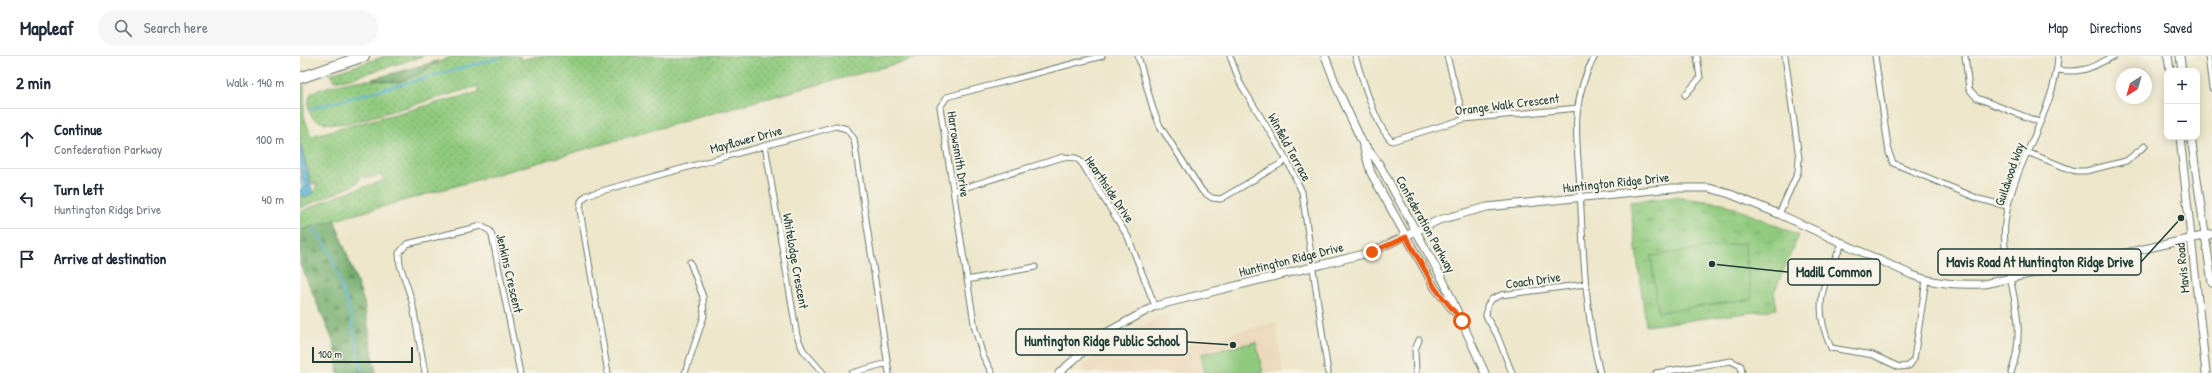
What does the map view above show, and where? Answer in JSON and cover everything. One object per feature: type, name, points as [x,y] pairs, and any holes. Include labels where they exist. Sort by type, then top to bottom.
[{"type":"highway","points":[[300,78],[364,56]]},
{"type":"street","name":"Harrowsmith Drive","points":[[992,373],[978,342],[940,114],[942,101],[947,97],[1102,56]]},
{"type":"street","points":[[1138,56],[1153,109],[1160,126],[1202,190],[1208,196],[1221,199],[1287,160]]},
{"type":"street","name":"Winfield Terrace","points":[[1230,56],[1240,83],[1287,160],[1302,192],[1328,373]]},
{"type":"street","name":"Confederation Parkway","points":[[1325,56],[1338,90],[1362,142],[1371,173],[1435,288],[1462,321]]},
{"type":"street","name":"Orange Walk Crescent","points":[[1355,56],[1374,110],[1386,136],[1392,141],[1464,119],[1578,108]]},
{"type":"street","points":[[1447,56],[1464,119]]},
{"type":"street","points":[[1595,56],[1589,66],[1582,86],[1578,108],[1586,284],[1595,349],[1600,373]]},
{"type":"street","points":[[1685,95],[1700,78],[1697,56]]},
{"type":"street","points":[[1779,214],[1798,172],[1799,158],[1786,56]]},
{"type":"street","points":[[1875,56],[1889,153],[1893,163],[1979,199],[2008,206]]},
{"type":"street","points":[[1965,56],[1969,90],[1976,98],[2039,122]]},
{"type":"street","name":"Guildwood Way","points":[[2011,373],[2020,328],[2005,245],[2008,206],[2057,70],[2058,56]]},
{"type":"street","points":[[2057,70],[2074,72],[2085,71],[2114,56]]},
{"type":"street","points":[[2168,56],[2170,68]]},
{"type":"street","points":[[2180,56],[2182,68]]},
{"type":"street","points":[[2208,56],[2212,88]]},
{"type":"street","name":"Mayflower Drive","points":[[608,373],[580,210],[581,201],[587,195],[836,126],[847,129],[851,132],[854,139],[889,373]]},
{"type":"street","name":"Mavis Road","points":[[2180,140],[2190,239],[2206,373]]},
{"type":"street","name":"Mavis Road","points":[[2192,140],[2209,235],[2212,283]]},
{"type":"street","name":"Confederation Parkway","points":[[1362,142],[1379,164],[1444,282],[1485,373]]},
{"type":"street","name":"Whitelodge Crescent","points":[[765,145],[797,336],[803,350],[823,373]]},
{"type":"street","points":[[2027,152],[2075,171],[2086,171],[2126,161],[2145,146]]},
{"type":"street","name":"Hearthside Drive","points":[[954,191],[1064,157],[1076,158],[1081,162],[1128,237],[1155,306]]},
{"type":"street","name":"Huntington Ridge Drive","points":[[1059,373],[1102,335],[1155,306],[1372,252],[1439,220],[1487,207],[1672,188],[1709,188],[1730,194],[1779,214],[1926,280],[1957,285],[1984,284],[2209,235]]},
{"type":"street","name":"Jenkins Crescent","points":[[425,373],[413,308],[400,265],[399,253],[407,244],[481,226],[490,231],[492,236],[520,373]]},
{"type":"street","points":[[1843,242],[1823,287],[1821,302],[1825,334],[1832,348],[1873,355],[1899,367],[1909,366],[1914,359],[1926,280]]},
{"type":"street","points":[[685,373],[704,316],[703,297],[690,262]]},
{"type":"street","points":[[967,280],[1035,267]]},
{"type":"street","name":"Coach Drive","points":[[1512,373],[1497,335],[1486,316],[1487,306],[1492,299],[1501,295],[1586,284]]},
{"type":"street","points":[[1416,373],[1415,350],[1419,340]]},
{"type":"street","points":[[1656,373],[1731,361],[1741,366],[1742,373]]},
{"type":"street","points":[[852,373],[887,363]]},
{"type":"shaded area","points":[[1166,313],[1175,348],[1276,322],[1283,373],[1087,373],[1082,367],[1128,333]]},
{"type":"green space","points":[[386,56],[423,56],[355,77],[334,81],[331,74]]},
{"type":"green space","points":[[454,56],[520,56],[520,60],[538,56],[925,56],[731,108],[300,230],[300,212],[345,193],[383,181],[382,175],[368,178],[360,176],[358,182],[350,187],[300,208],[300,197],[313,194],[318,183],[312,184],[300,143],[300,85],[304,85],[304,116],[311,136],[479,92],[478,86],[351,123],[333,124],[318,121],[312,117],[309,111],[311,93],[317,90],[360,81],[374,80],[398,82],[412,77],[439,62]]},
{"type":"green space","points":[[438,61],[423,72],[398,82],[372,79]]},
{"type":"green space","points":[[1674,197],[1723,203],[1799,235],[1774,292],[1777,309],[1646,326],[1630,202]]},
{"type":"green space","points":[[335,221],[364,302],[376,373],[338,373],[334,343],[300,264],[300,230]]},
{"type":"green space","points":[[1744,243],[1752,299],[1658,312],[1651,256]]},
{"type":"green space","points":[[1256,342],[1263,373],[1205,373],[1201,354]]},
{"type":"water","points":[[300,143],[313,194],[301,197],[300,190],[305,186],[300,169]]},
{"type":"waterway","points":[[310,109],[499,58]]},
{"type":"waterway","points":[[300,176],[303,189]]},
{"type":"waterway","points":[[314,228],[331,254],[350,312],[362,373]]},
{"type":"place","name":"Mavis Road At Huntington Ridge Drive","points":[[2181,218]]},
{"type":"place","name":"Madill Common","points":[[1712,264]]},
{"type":"place","name":"Huntington Ridge Public School","points":[[1233,345]]},
{"type":"route","points":[[1372,252],[1406,237],[1435,288],[1462,321]]}]
